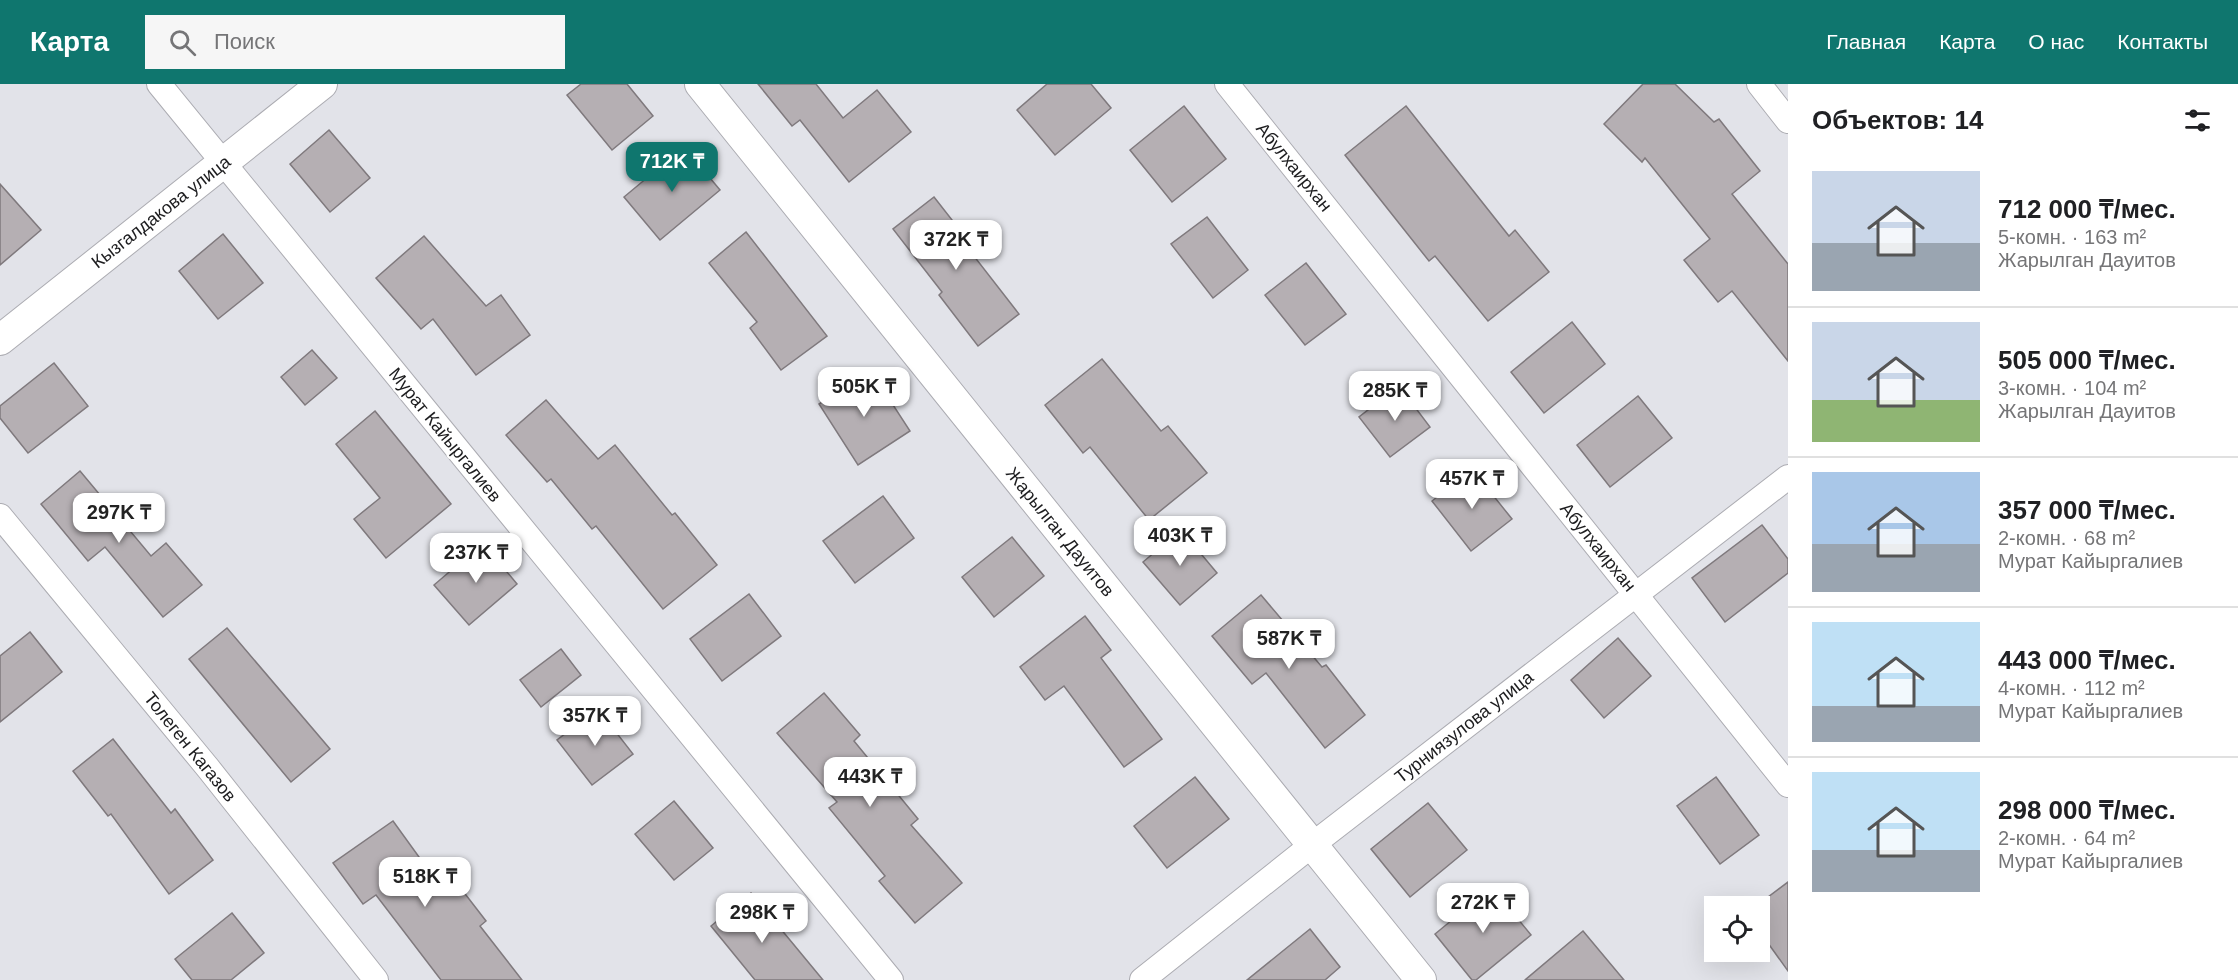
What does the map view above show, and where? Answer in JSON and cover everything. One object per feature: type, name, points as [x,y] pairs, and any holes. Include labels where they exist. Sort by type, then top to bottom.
[{"type":"street","name":"Мурат Кайыргалиев","points":[[159,84],[222,164],[891,980]]},
{"type":"street","name":"Кызгалдакова улица","points":[[0,340],[322,84]]},
{"type":"street","name":"Жарылган Дауитов","points":[[700,84],[1421,980]]},
{"type":"street","name":"Абулхаирхан","points":[[1227,84],[1788,785]]},
{"type":"street","points":[[1759,84],[1788,121]]},
{"type":"street","name":"Турниязулова улица","points":[[1142,980],[1312,845],[1788,477]]},
{"type":"street","name":"Толеген Кагазов","points":[[0,516],[208,768],[376,980]]},
{"type":"building","points":[[581,84],[627,84],[653,116],[612,150],[567,95]]},
{"type":"building","points":[[758,84],[816,84],[843,118],[877,90],[911,132],[849,182],[800,120],[792,126]]},
{"type":"building","points":[[1047,84],[1091,84],[1111,108],[1055,155],[1017,110]]},
{"type":"building","points":[[1643,84],[1675,84],[1714,122],[1719,119],[1760,171],[1732,194],[1788,264],[1788,361],[1732,291],[1718,302],[1684,260],[1710,239],[1645,158],[1642,162],[1604,124]]},
{"type":"building","points":[[1184,106],[1226,159],[1172,202],[1130,150]]},
{"type":"building","points":[[1406,106],[1509,236],[1515,230],[1549,272],[1488,321],[1435,256],[1429,261],[1345,155]]},
{"type":"building","points":[[329,130],[370,178],[330,212],[290,164]]},
{"type":"building","points":[[684,147],[720,190],[660,240],[624,197]]},
{"type":"building","points":[[0,184],[41,230],[0,265]]},
{"type":"building","points":[[934,197],[974,248],[970,251],[1019,314],[978,346],[939,295],[942,292],[893,229]]},
{"type":"building","points":[[1207,217],[1248,270],[1213,298],[1171,244]]},
{"type":"building","points":[[746,232],[827,336],[781,370],[750,328],[757,322],[709,263]]},
{"type":"building","points":[[223,234],[263,283],[218,319],[179,271]]},
{"type":"building","points":[[424,236],[486,306],[501,295],[530,335],[476,375],[433,319],[421,329],[376,278]]},
{"type":"building","points":[[1306,263],[1346,314],[1305,345],[1265,295]]},
{"type":"building","points":[[1572,322],[1605,364],[1544,413],[1511,372]]},
{"type":"building","points":[[312,350],[337,378],[305,405],[281,377]]},
{"type":"building","points":[[1102,359],[1161,431],[1168,426],[1207,473],[1149,520],[1090,447],[1083,453],[1045,405]]},
{"type":"building","points":[[54,363],[88,406],[28,453],[0,418],[0,406]]},
{"type":"building","points":[[871,371],[910,431],[858,465],[819,404]]},
{"type":"building","points":[[1399,386],[1430,427],[1390,457],[1359,417]]},
{"type":"building","points":[[1638,396],[1672,438],[1610,487],[1577,445]]},
{"type":"building","points":[[546,400],[598,459],[615,445],[672,515],[675,513],[717,565],[663,609],[596,526],[592,529],[551,479],[547,482],[506,435]]},
{"type":"building","points":[[375,411],[451,504],[386,558],[354,519],[380,498],[336,444]]},
{"type":"building","points":[[1472,469],[1512,519],[1471,551],[1432,501]]},
{"type":"building","points":[[80,471],[151,556],[166,543],[202,585],[163,617],[105,547],[88,561],[41,504]]},
{"type":"building","points":[[883,496],[914,538],[855,583],[823,541]]},
{"type":"building","points":[[1762,525],[1788,559],[1788,573],[1725,622],[1692,578]]},
{"type":"building","points":[[1181,530],[1217,573],[1180,605],[1143,562]]},
{"type":"building","points":[[1012,537],[1044,576],[994,617],[962,577]]},
{"type":"building","points":[[483,543],[517,584],[469,625],[434,585]]},
{"type":"building","points":[[749,594],[781,636],[722,681],[690,639]]},
{"type":"building","points":[[1261,595],[1322,667],[1326,665],[1365,715],[1325,748],[1266,673],[1252,684],[1212,636]]},
{"type":"building","points":[[1085,616],[1111,650],[1101,658],[1162,739],[1124,767],[1064,686],[1045,700],[1020,667]]},
{"type":"building","points":[[227,628],[330,749],[291,782],[189,659]]},
{"type":"building","points":[[30,632],[62,672],[0,722],[0,656]]},
{"type":"building","points":[[1618,638],[1651,676],[1604,718],[1571,680]]},
{"type":"building","points":[[561,649],[581,675],[541,707],[520,680]]},
{"type":"building","points":[[824,693],[860,735],[854,741],[918,819],[911,825],[962,883],[915,923],[879,881],[885,876],[829,808],[837,802],[777,733]]},
{"type":"building","points":[[598,709],[633,754],[592,785],[557,740]]},
{"type":"building","points":[[113,739],[171,813],[175,809],[213,860],[169,894],[111,814],[108,816],[73,771]]},
{"type":"building","points":[[1195,777],[1229,819],[1167,868],[1134,826]]},
{"type":"building","points":[[1716,777],[1759,835],[1720,864],[1677,806]]},
{"type":"building","points":[[674,801],[713,848],[674,880],[635,834]]},
{"type":"building","points":[[1428,803],[1467,850],[1410,897],[1371,849]]},
{"type":"building","points":[[393,821],[437,882],[449,873],[486,921],[480,926],[522,980],[441,980],[376,895],[363,904],[333,863]]},
{"type":"building","points":[[1788,882],[1788,971],[1770,946],[1769,896]]},
{"type":"building","points":[[1492,887],[1531,935],[1476,980],[1472,980],[1435,934]]},
{"type":"building","points":[[751,893],[823,980],[755,980],[711,926]]},
{"type":"building","points":[[232,913],[264,953],[231,980],[192,980],[175,959]]},
{"type":"building","points":[[1310,929],[1340,967],[1325,980],[1247,980]]},
{"type":"building","points":[[1583,931],[1624,980],[1525,980]]}]
